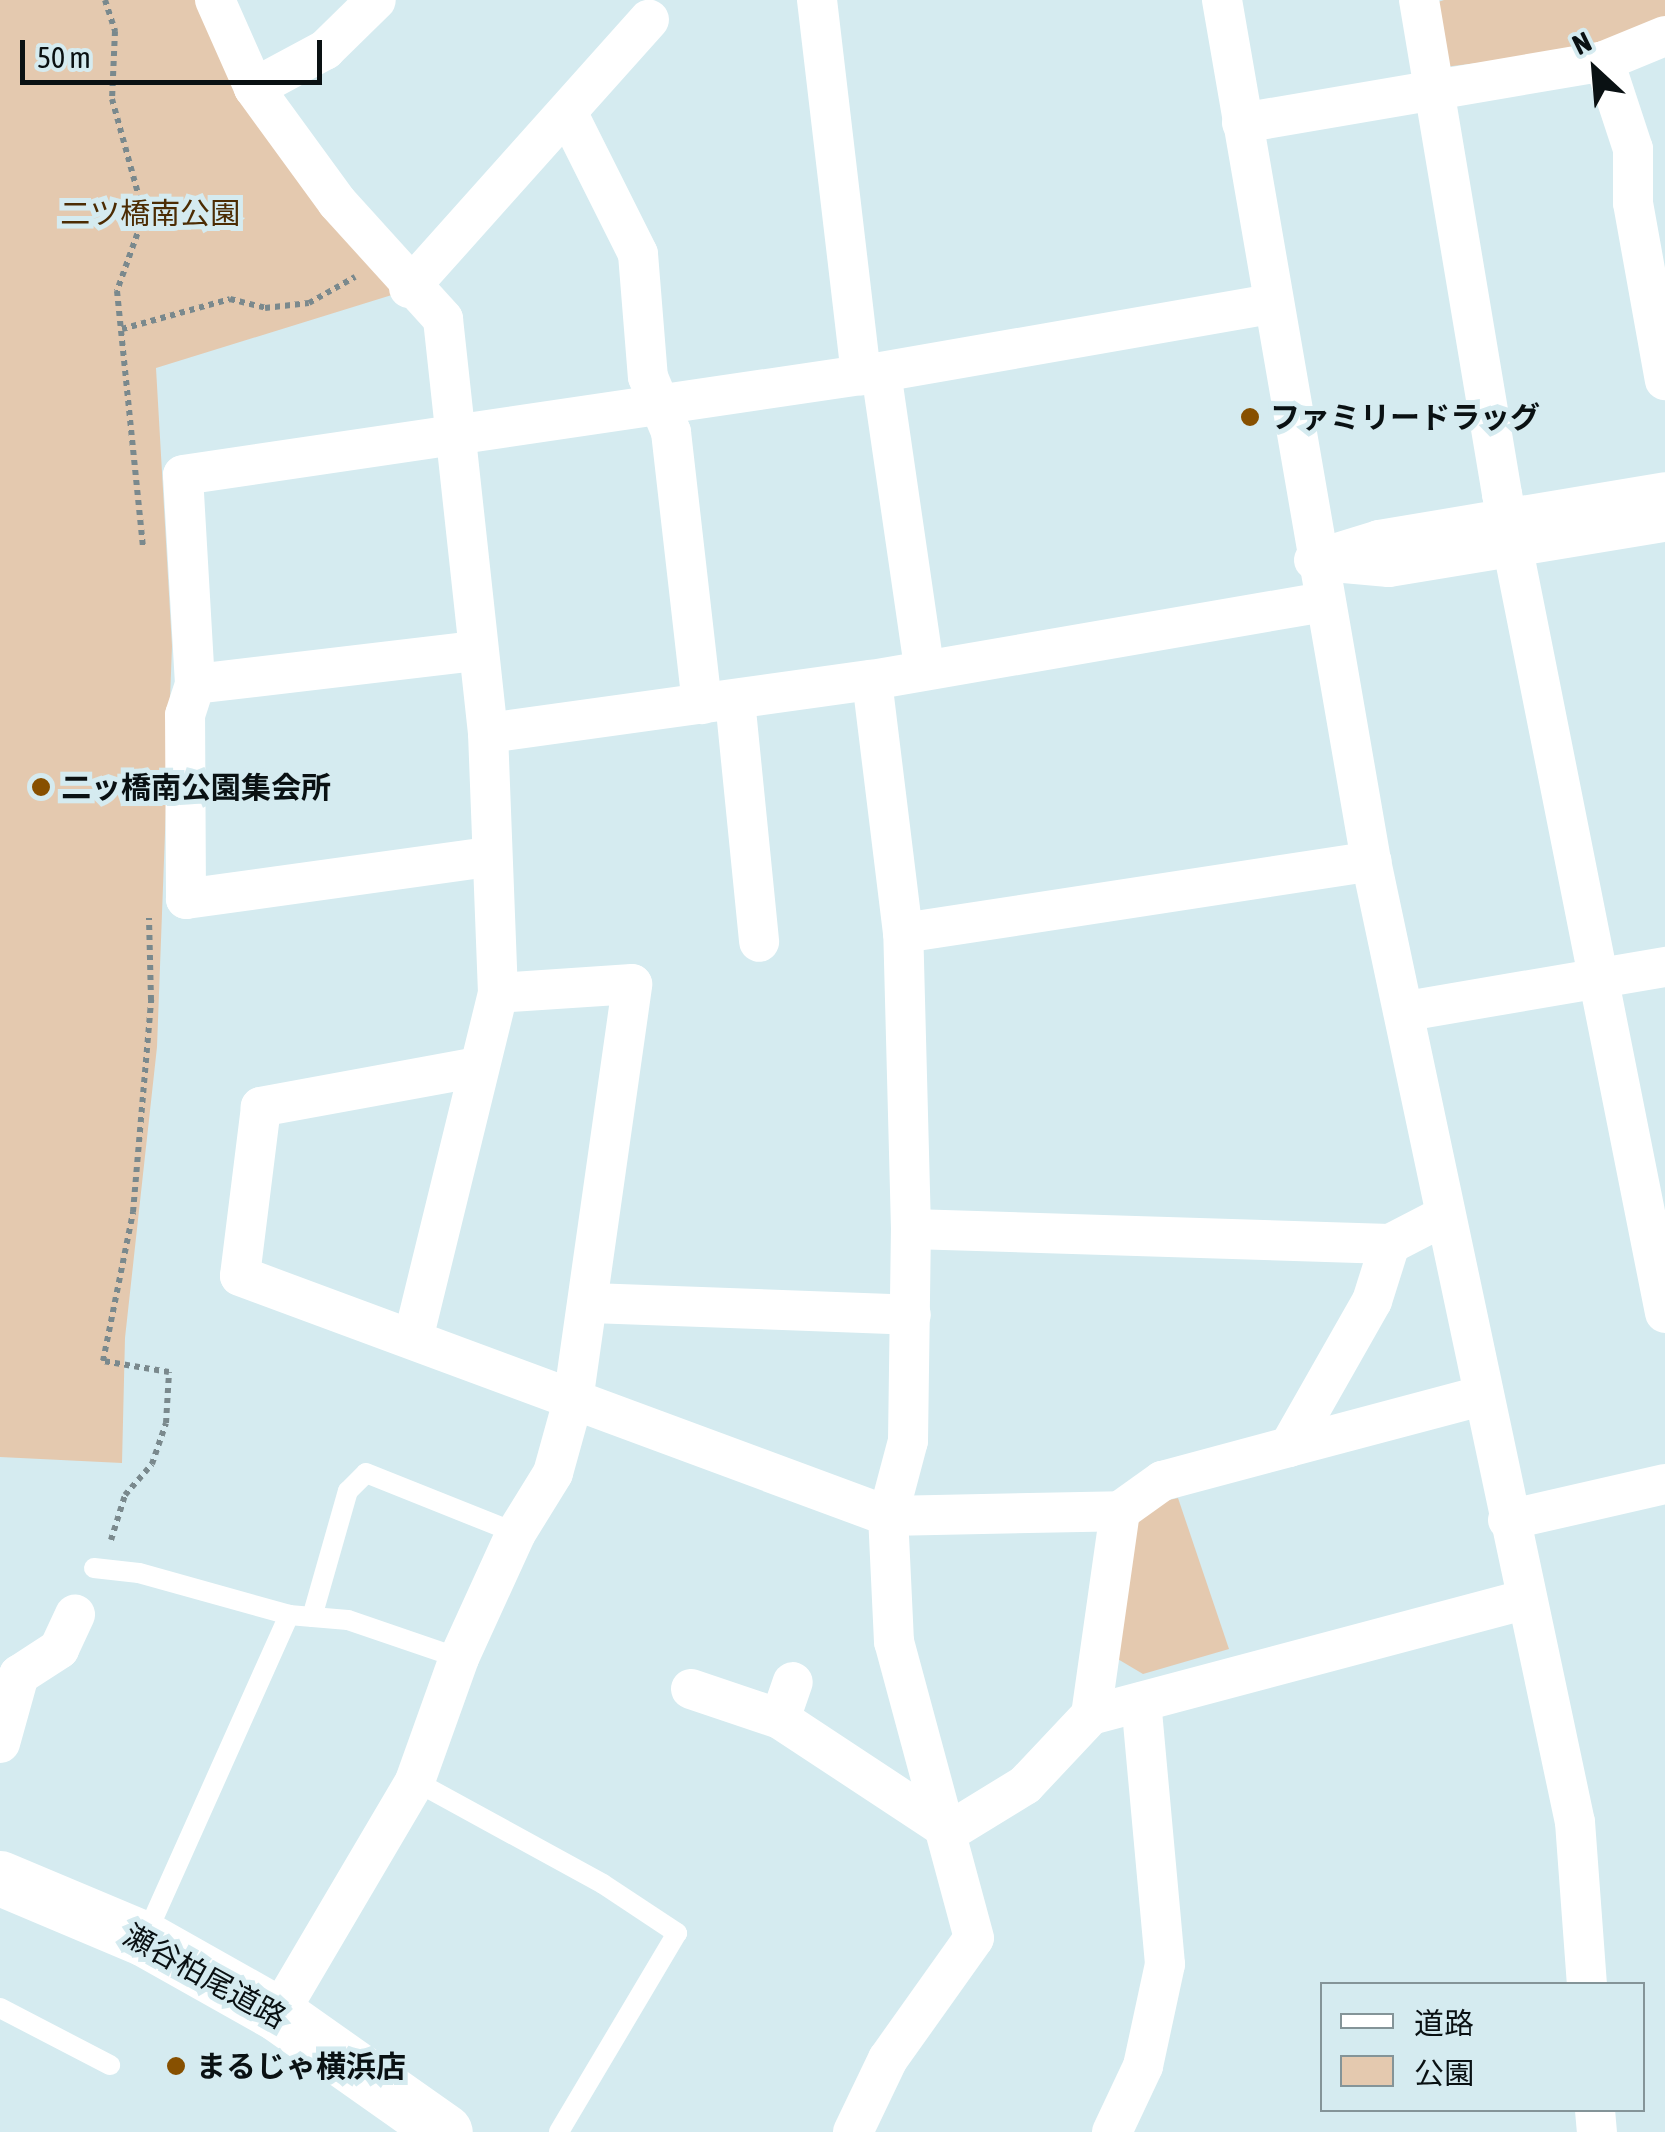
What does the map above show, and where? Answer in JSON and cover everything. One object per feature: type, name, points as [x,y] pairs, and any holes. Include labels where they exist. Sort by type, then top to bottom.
[{"type":"main road","name":"瀬谷柏尾道路","points":[[0,1878],[144,1939],[278,2014],[445,2132]]},
{"type":"street","points":[[214,0],[254,88],[398,275],[443,319],[459,432],[476,651],[488,734],[488,857],[498,993],[413,1338]]},
{"type":"street","points":[[254,88],[325,50],[376,0]]},
{"type":"street","points":[[817,0],[871,374],[924,667]]},
{"type":"street","points":[[1222,0],[1314,560],[1372,861],[1407,1011],[1481,1396],[1575,1822],[1587,1982]]},
{"type":"street","points":[[1419,0],[1511,532],[1665,1313]]},
{"type":"street","points":[[398,275],[569,116],[649,20]]},
{"type":"street","points":[[1242,123],[1604,61],[1665,36]]},
{"type":"street","points":[[1604,61],[1665,229]]},
{"type":"street","points":[[569,116],[638,254],[648,378],[671,432],[759,942]]},
{"type":"street","points":[[1633,149],[1632,203],[1665,380]]},
{"type":"street","points":[[488,857],[186,898],[186,715],[195,684],[183,475],[658,401],[871,374],[1271,304]]},
{"type":"street","points":[[1511,532],[1665,492]]},
{"type":"street","points":[[1314,560],[1379,540],[1665,522]]},
{"type":"street","points":[[488,734],[872,680],[924,667],[1322,602]]},
{"type":"street","points":[[195,684],[476,651]]},
{"type":"street","points":[[853,2132],[888,2059],[974,1938],[950,1831],[894,1642],[888,1516],[908,1441],[911,1229],[904,933],[872,680]]},
{"type":"street","points":[[904,933],[1372,861]]},
{"type":"street","points":[[1407,1011],[1665,967]]},
{"type":"street","points":[[278,2014],[415,1781],[458,1658],[516,1532],[553,1473],[573,1401],[591,1302],[632,984],[498,993]]},
{"type":"street","points":[[478,1066],[261,1107],[240,1276],[888,1516],[1120,1510],[1162,1481],[1481,1396]]},
{"type":"street","points":[[911,1229],[1390,1244],[1444,1216]]},
{"type":"street","points":[[1289,1447],[1372,1301],[1390,1244]]},
{"type":"street","points":[[591,1302],[911,1315]]},
{"type":"street","points":[[1508,1520],[1665,1484]]},
{"type":"street","points":[[1091,1715],[1120,1510]]},
{"type":"street","points":[[950,1831],[1025,1785],[1091,1715],[1526,1599]]},
{"type":"street","points":[[0,1742],[19,1674],[59,1649],[75,1614]]},
{"type":"street","points":[[691,1689],[786,1701],[950,1831]]},
{"type":"street","points":[[1112,2132],[1142,2066],[1165,1964],[1141,1702]]},
{"type":"lane","points":[[312,1617],[348,1491],[366,1473],[516,1532]]},
{"type":"lane","points":[[102,1567],[289,1615],[348,1620],[458,1658]]},
{"type":"lane","points":[[144,1939],[289,1615]]},
{"type":"lane","points":[[415,1781],[604,1884],[677,1933],[560,2132]]},
{"type":"lane","points":[[0,2008],[110,2065]]},
{"type":"path","points":[[106,0],[115,31],[112,99],[144,216],[117,291],[144,554]]},
{"type":"path","points":[[122,330],[230,299],[265,308],[309,303],[398,275]]},
{"type":"path","points":[[102,1567],[112,1524],[152,1464],[166,1423],[169,1372],[103,1361],[133,1212],[151,1000],[149,898]]},
{"type":"green space","name":"二ツ橋南公園","points":[[0,0],[204,0],[395,294],[156,368],[172,646],[157,1047],[125,1338],[122,1463],[0,1457]]},
{"type":"green space","points":[[1444,0],[1665,0],[1665,21],[1603,48],[1444,67],[1432,4]]},
{"type":"green space","points":[[1178,1498],[1229,1649],[1143,1674],[1116,1658],[1129,1509]]},
{"type":"place","name":"ファミリードラッグ","points":[[1250,417]]},
{"type":"place","name":"二ッ橋南公園集会所","points":[[41,787]]},
{"type":"place","name":"まるじゃ横浜店","points":[[176,2066]]}]
